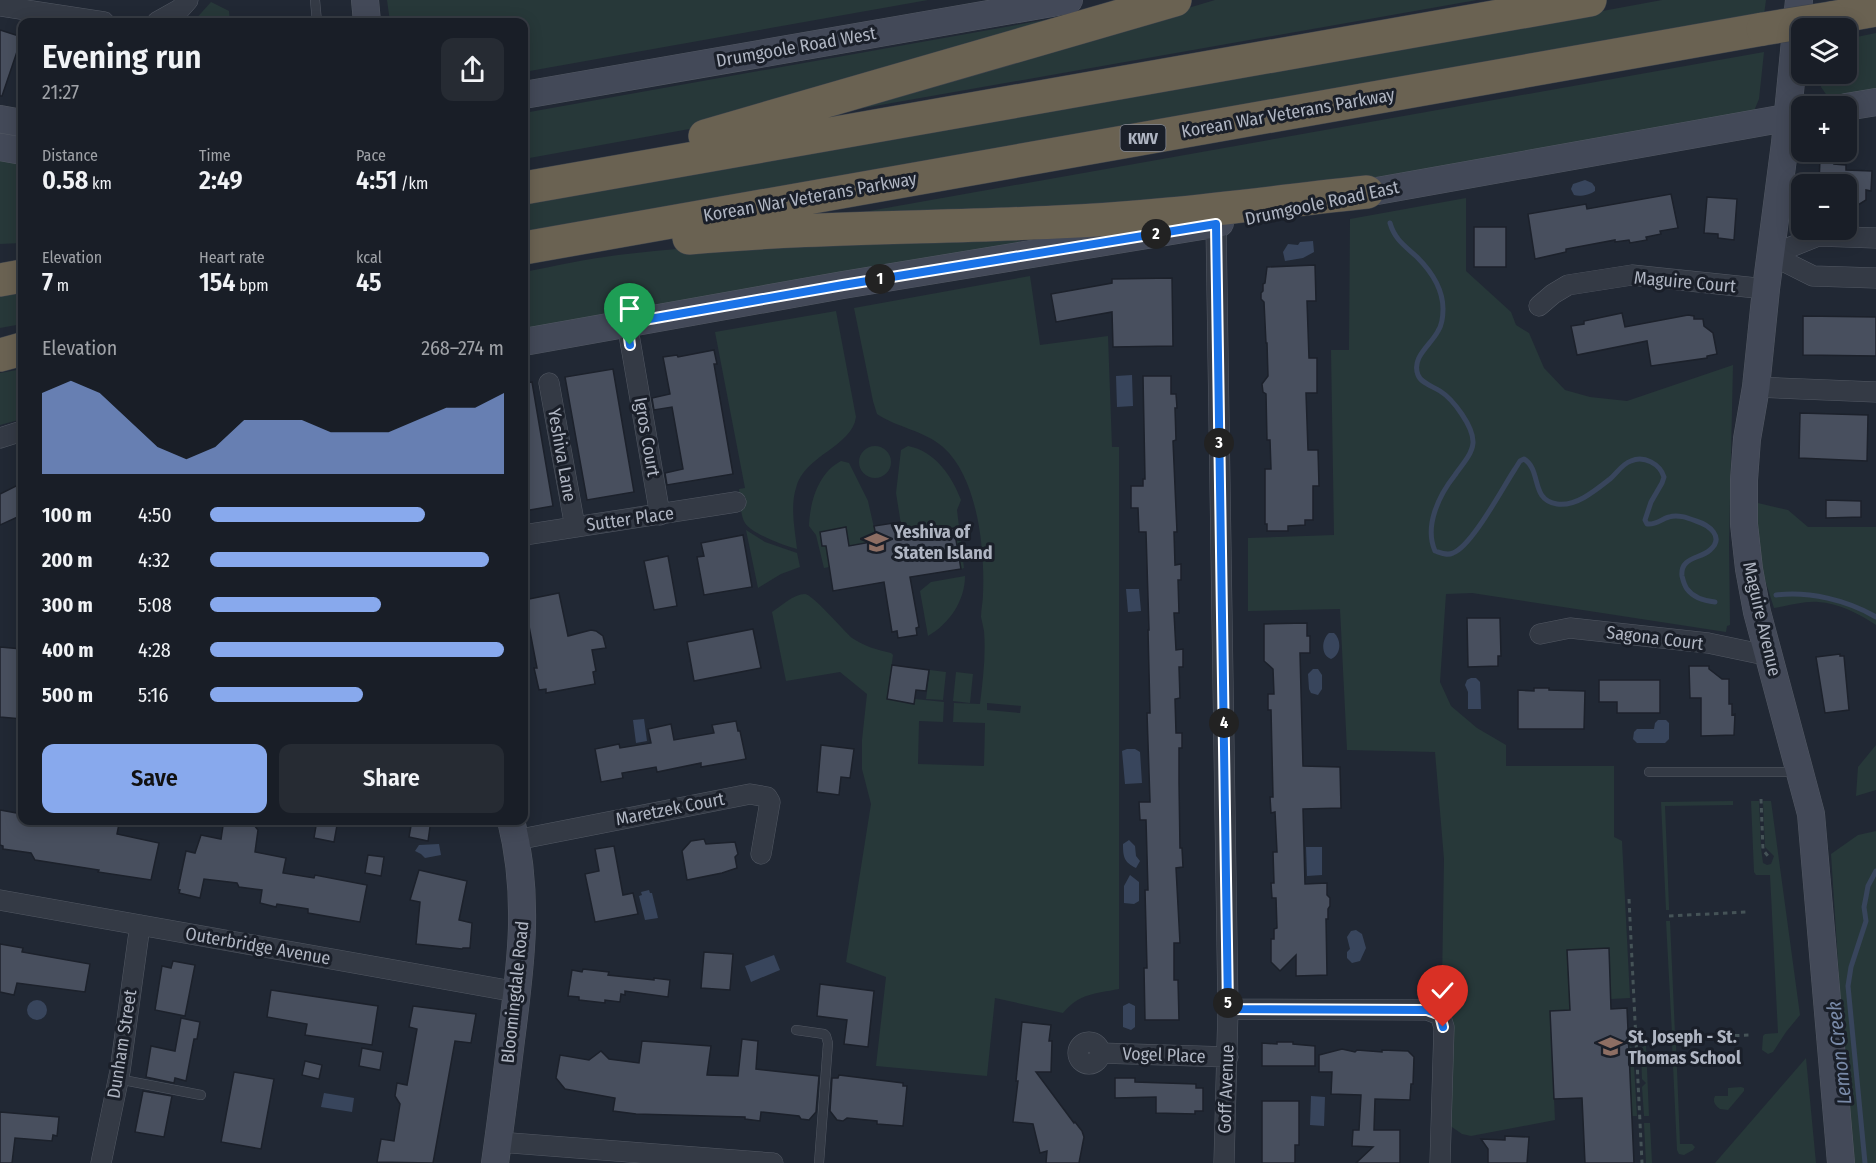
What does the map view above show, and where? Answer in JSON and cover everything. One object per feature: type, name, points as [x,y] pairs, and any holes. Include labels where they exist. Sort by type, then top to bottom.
[{"type":"highway","points":[[528,185],[629,154],[746,126],[1090,23],[1175,0]]},
{"type":"highway","points":[[528,185],[1590,0]]},
{"type":"highway","name":"Korean War Veterans Parkway","points":[[528,247],[1876,10]]},
{"type":"highway","points":[[528,255],[593,251],[689,238],[766,231],[1153,217],[1367,192]]},
{"type":"highway","points":[[0,260],[18,258]]},
{"type":"highway","points":[[0,280],[18,277]]},
{"type":"highway","points":[[0,341],[18,339]]},
{"type":"highway","points":[[0,355],[18,350]]},
{"type":"street","points":[[164,18],[180,9],[188,0]]},
{"type":"street","points":[[365,0],[367,18]]},
{"type":"street","name":"Drumgoole Road West","points":[[528,93],[1069,0]]},
{"type":"street","name":"Maguire Avenue","points":[[1795,96],[1799,0]]},
{"type":"street","points":[[0,6],[78,18]]},
{"type":"street","points":[[1857,105],[1876,102]]},
{"type":"street","name":"Drumgoole Road East","points":[[528,341],[843,285],[1248,219],[1367,192],[1791,117]]},
{"type":"street","points":[[0,119],[18,122]]},
{"type":"street","name":"Maguire Avenue","points":[[1791,134],[1766,289],[1756,387],[1747,439],[1744,524],[1757,612],[1811,814],[1841,1163]]},
{"type":"street","points":[[0,147],[18,150]]},
{"type":"street","name":"Goff Avenue","points":[[1216,224],[1228,1009],[1224,1163]]},
{"type":"street","points":[[1771,255],[1818,236],[1876,238]]},
{"type":"street","points":[[1771,255],[1813,276],[1876,278]]},
{"type":"street","name":"Maguire Court","points":[[1539,306],[1568,285],[1632,275],[1766,289]]},
{"type":"street","name":"Igros Court","points":[[627,323],[660,515]]},
{"type":"street","name":"Yeshiva Lane","points":[[549,383],[575,527]]},
{"type":"street","points":[[1756,387],[1876,392]]},
{"type":"street","points":[[0,438],[18,432]]},
{"type":"street","name":"Sutter Place","points":[[528,534],[736,502]]},
{"type":"street","name":"Sagona Court","points":[[1540,634],[1570,628],[1708,644],[1770,656]]},
{"type":"street","name":"Maretzek Court","points":[[514,830],[759,794],[767,797],[770,802],[760,854]]},
{"type":"street","name":"Bloomingdale Road","points":[[496,1153],[523,932],[522,886],[514,830]]},
{"type":"street","name":"Outerbridge Avenue","points":[[0,900],[517,992]]},
{"type":"street","name":"Dunham Street","points":[[101,1163],[118,1079],[140,924]]},
{"type":"street","points":[[1228,1009],[1427,1010],[1440,1015],[1443,1027],[1440,1163]]},
{"type":"street","name":"Vogel Place","points":[[1100,1053],[1228,1057]]},
{"type":"street","points":[[496,1153],[773,1163]]},
{"type":"lane","points":[[315,0],[317,18]]},
{"type":"lane","points":[[1648,772],[1801,772]]},
{"type":"lane","points":[[796,1030],[824,1034],[828,1043],[819,1163]]},
{"type":"lane","points":[[118,1079],[201,1095]]},
{"type":"path","points":[[1761,799],[1763,850],[1768,856]]},
{"type":"path","points":[[1629,899],[1642,1163]]},
{"type":"path","points":[[1669,916],[1746,912]]},
{"type":"path","points":[[1672,1038],[1752,1035]]},
{"type":"shaded area","points":[[387,0],[928,0],[528,71],[528,18],[389,18]]},
{"type":"shaded area","points":[[1215,0],[1477,0],[835,113]]},
{"type":"shaded area","points":[[1662,0],[1766,0],[1764,15],[528,238],[528,200],[1430,43]]},
{"type":"shaded area","points":[[211,2],[229,11],[230,18],[197,18]]},
{"type":"shaded area","points":[[1044,20],[1045,30],[728,122],[528,158],[528,112]]},
{"type":"shaded area","points":[[1876,33],[1876,89],[1827,96],[1821,84],[1857,84],[1857,37]]},
{"type":"shaded area","points":[[1764,52],[1759,99],[1754,111],[1241,201],[858,213]]},
{"type":"shaded area","points":[[0,157],[18,161],[18,243],[0,244]]},
{"type":"shaded area","points":[[1466,198],[1466,271],[1511,312],[1516,325],[1529,333],[1544,368],[1565,390],[1590,397],[1627,401],[1733,365],[1729,544],[1730,625],[1727,626],[1726,632],[1472,593],[1446,594],[1440,682],[1451,706],[1477,728],[1506,745],[1506,766],[1614,766],[1614,837],[1622,841],[1630,998],[1611,999],[1608,948],[1567,950],[1570,1010],[1550,1012],[1555,1120],[1471,1136],[1462,1134],[1449,1125],[1449,1022],[1442,983],[1444,859],[1435,752],[1347,750],[1340,609],[1248,611],[1248,538],[1334,535],[1331,350],[1349,350],[1350,219]]},
{"type":"shaded area","points":[[1019,235],[1020,242],[528,328],[528,271],[618,255],[818,240]]},
{"type":"shaded area","points":[[1030,276],[1040,345],[1108,336],[1112,447],[1119,447],[1119,989],[1082,998],[1063,1013],[995,998],[987,1076],[876,1066],[886,977],[846,962],[871,804],[862,769],[862,740],[867,694],[840,672],[786,681],[772,612],[796,596],[805,594],[809,596],[852,638],[893,655],[887,699],[914,704],[915,699],[944,702],[943,722],[919,721],[918,764],[984,766],[985,723],[953,722],[954,703],[980,704],[984,667],[985,640],[981,617],[983,557],[972,496],[955,460],[943,447],[877,414],[854,308]],"holes":[[[987,703],[1021,706],[1020,713],[987,710]]]},
{"type":"shaded area","points":[[18,291],[18,325],[0,328],[0,294]]},
{"type":"shaded area","points":[[836,311],[856,417],[853,427],[846,436],[808,467],[796,488],[793,503],[797,549],[761,535],[743,520],[739,489],[745,488],[715,332]]},
{"type":"shaded area","points":[[18,370],[18,420],[0,425],[0,373]]},
{"type":"shaded area","points":[[875,446],[886,451],[891,462],[886,473],[875,478],[864,473],[859,462],[864,451]]},
{"type":"shaded area","points":[[908,446],[934,459],[947,474],[957,491],[961,500],[957,510],[964,568],[961,569],[903,537],[896,493],[901,450]]},
{"type":"shaded area","points":[[841,461],[849,463],[868,501],[877,541],[827,550],[829,567],[824,568],[816,535],[809,526],[811,507],[826,473]]},
{"type":"shaded area","points":[[1758,503],[1788,510],[1808,527],[1876,527],[1876,625],[1833,604],[1807,602],[1774,608],[1759,561],[1756,529]]},
{"type":"shaded area","points":[[746,530],[765,542],[797,553],[800,567],[781,574],[758,588]]},
{"type":"shaded area","points":[[965,576],[959,603],[943,625],[928,636],[920,591],[931,582]]},
{"type":"shaded area","points":[[930,670],[946,672],[943,700],[926,699]]},
{"type":"shaded area","points":[[956,672],[973,674],[970,703],[953,701]]},
{"type":"shaded area","points":[[1876,745],[1876,790],[1856,796],[1858,767]]},
{"type":"shaded area","points":[[1733,801],[1733,805],[1665,806],[1669,907],[1669,910],[1666,910],[1661,802]]},
{"type":"shaded area","points":[[1751,801],[1759,801],[1761,848],[1763,863],[1767,865],[1771,864],[1774,856],[1765,847],[1763,801],[1771,801],[1800,1015],[1773,1052],[1768,1054],[1762,1050],[1763,1036],[1778,1033],[1770,875],[1756,875],[1754,872]]},
{"type":"shaded area","points":[[1876,831],[1876,1163],[1851,1163],[1831,854],[1858,835]]},
{"type":"shaded area","points":[[1666,921],[1670,921],[1675,1034],[1672,1034]]},
{"type":"shaded area","points":[[1672,1044],[1676,1044],[1680,1144],[1692,1144],[1695,1147],[1684,1155],[1679,1154],[1677,1150]]},
{"type":"shaded area","points":[[1629,1045],[1633,1049],[1637,1116],[1632,1116]]},
{"type":"shaded area","points":[[1646,1045],[1649,1116],[1644,1116],[1642,1087],[1646,1083],[1642,1079],[1641,1048]]},
{"type":"shaded area","points":[[1806,1058],[1816,1163],[1715,1163]]},
{"type":"shaded area","points":[[1741,1087],[1744,1091],[1728,1110],[1720,1109],[1716,1105],[1715,1096],[1728,1096],[1728,1088]]},
{"type":"shaded area","points":[[1644,1123],[1650,1123],[1652,1163],[1646,1163]]},
{"type":"water","points":[[1585,180],[1592,183],[1595,191],[1590,194],[1574,195],[1571,189],[1573,184]]},
{"type":"water","points":[[1313,241],[1314,252],[1303,258],[1285,261],[1283,252],[1288,244],[1298,245],[1300,242]]},
{"type":"water","points":[[1132,375],[1133,406],[1117,407],[1116,376]]},
{"type":"water","points":[[1126,589],[1139,589],[1141,611],[1128,612]]},
{"type":"water","points":[[1329,633],[1337,636],[1339,643],[1337,654],[1331,659],[1325,655],[1323,648]]},
{"type":"water","points":[[1313,669],[1318,669],[1322,675],[1322,689],[1318,695],[1311,693],[1309,689],[1308,674]]},
{"type":"water","points":[[1471,678],[1476,678],[1480,682],[1481,709],[1468,709],[1468,692],[1465,685]]},
{"type":"water","points":[[644,719],[647,741],[636,743],[633,720]]},
{"type":"water","points":[[1658,720],[1666,720],[1669,723],[1669,739],[1665,743],[1637,743],[1633,739],[1637,729],[1654,729]]},
{"type":"water","points":[[1127,749],[1140,752],[1142,783],[1125,784],[1122,751]]},
{"type":"water","points":[[1129,840],[1135,846],[1136,856],[1140,861],[1136,868],[1129,864],[1124,856],[1123,844]]},
{"type":"water","points":[[439,844],[441,855],[425,858],[415,851],[419,845]]},
{"type":"water","points":[[1306,847],[1322,847],[1322,875],[1307,876]]},
{"type":"water","points":[[1130,875],[1139,882],[1139,901],[1134,904],[1124,903],[1124,886]]},
{"type":"water","points":[[649,890],[652,893],[658,918],[645,920],[639,896],[642,895],[641,892]]},
{"type":"water","points":[[1356,930],[1362,934],[1366,948],[1360,961],[1352,963],[1347,958],[1347,952],[1350,949],[1347,937],[1351,931]]},
{"type":"water","points":[[774,955],[780,970],[751,982],[745,966]]},
{"type":"water","points":[[33,1000],[41,1000],[47,1006],[47,1014],[41,1020],[33,1020],[27,1014],[27,1006]]},
{"type":"water","points":[[1129,1003],[1135,1006],[1135,1027],[1131,1030],[1123,1027],[1123,1006]]},
{"type":"water","points":[[324,1093],[354,1098],[352,1112],[321,1107]]},
{"type":"water","points":[[1311,1096],[1325,1097],[1324,1126],[1310,1125]]},
{"type":"building","points":[[0,30],[18,36],[18,49],[2,96],[0,96]]},
{"type":"building","points":[[1820,162],[1846,165],[1846,170],[1872,171],[1871,191],[1866,190],[1866,200],[1857,205],[1857,174],[1819,174]]},
{"type":"building","points":[[1671,194],[1678,228],[1660,231],[1661,234],[1646,237],[1647,240],[1630,243],[1629,240],[1615,242],[1615,240],[1566,249],[1566,252],[1535,259],[1528,214],[1586,204],[1587,209]]},
{"type":"building","points":[[1707,197],[1737,199],[1734,240],[1718,238],[1718,234],[1704,233]]},
{"type":"building","points":[[1474,227],[1506,227],[1506,267],[1474,267]]},
{"type":"building","points":[[1315,265],[1316,301],[1307,301],[1309,358],[1317,358],[1317,393],[1306,393],[1308,450],[1318,450],[1319,486],[1313,486],[1313,520],[1305,520],[1305,525],[1288,526],[1288,531],[1267,531],[1265,469],[1271,469],[1270,440],[1267,440],[1266,394],[1263,392],[1262,384],[1268,376],[1264,302],[1261,299],[1261,293],[1267,267]]},
{"type":"building","points":[[1172,278],[1173,346],[1113,347],[1112,312],[1056,322],[1051,294],[1112,283],[1112,279]]},
{"type":"building","points":[[1622,313],[1625,327],[1688,315],[1694,316],[1694,319],[1703,319],[1704,326],[1713,333],[1717,354],[1707,356],[1707,358],[1651,366],[1647,341],[1577,355],[1571,326]]},
{"type":"building","points":[[1803,316],[1876,317],[1876,356],[1803,355]]},
{"type":"building","points":[[714,350],[717,364],[714,364],[733,474],[667,485],[665,473],[683,469],[672,407],[654,410],[652,398],[670,394],[663,357],[677,355],[678,357]]},
{"type":"building","points":[[613,369],[634,492],[587,500],[565,377]]},
{"type":"building","points":[[1143,376],[1171,376],[1171,394],[1176,394],[1177,408],[1175,408],[1176,440],[1173,441],[1177,532],[1174,532],[1175,565],[1181,564],[1181,580],[1178,580],[1179,613],[1174,613],[1176,650],[1183,649],[1183,667],[1179,667],[1180,698],[1175,699],[1176,733],[1182,733],[1182,748],[1179,748],[1179,783],[1180,848],[1182,848],[1183,867],[1176,868],[1180,943],[1174,943],[1174,980],[1178,980],[1179,1020],[1145,1020],[1144,968],[1147,968],[1145,890],[1148,890],[1146,820],[1140,820],[1139,802],[1150,802],[1147,713],[1150,713],[1149,630],[1146,532],[1139,532],[1138,508],[1131,508],[1131,486],[1143,486],[1143,479],[1145,479]]},
{"type":"building","points":[[528,382],[532,382],[553,506],[528,510]]},
{"type":"building","points":[[1800,413],[1868,415],[1867,461],[1799,458]]},
{"type":"building","points":[[18,485],[18,517],[0,525],[0,494]]},
{"type":"building","points":[[1826,500],[1861,501],[1861,517],[1826,518]]},
{"type":"building","points":[[900,522],[903,537],[954,528],[961,569],[910,577],[919,627],[916,628],[917,635],[898,638],[897,631],[892,632],[884,582],[833,591],[826,546],[822,546],[820,532],[846,527],[849,546],[877,541],[874,526]]},
{"type":"building","points":[[743,535],[752,587],[704,595],[697,557],[704,556],[701,543]]},
{"type":"building","points":[[668,556],[677,606],[654,610],[644,561]]},
{"type":"building","points":[[559,593],[568,636],[591,630],[603,636],[606,648],[592,650],[596,671],[593,672],[595,684],[546,693],[546,689],[539,690],[528,621],[528,599]]},
{"type":"building","points":[[1467,618],[1500,618],[1501,656],[1498,656],[1498,666],[1468,667]]},
{"type":"building","points":[[1307,623],[1310,653],[1300,653],[1303,766],[1340,767],[1341,808],[1303,809],[1305,884],[1327,883],[1330,906],[1328,919],[1326,919],[1327,975],[1296,976],[1296,955],[1280,971],[1271,962],[1271,939],[1274,939],[1274,929],[1277,928],[1276,898],[1272,898],[1271,883],[1274,883],[1273,852],[1277,852],[1275,812],[1271,813],[1270,797],[1273,797],[1271,710],[1268,710],[1268,694],[1274,694],[1273,669],[1264,661],[1264,624]]},
{"type":"building","points":[[753,629],[761,668],[694,681],[687,642]]},
{"type":"building","points":[[0,647],[18,649],[18,719],[0,717]]},
{"type":"building","points":[[1840,654],[1844,656],[1849,710],[1825,713],[1816,657]]},
{"type":"building","points":[[892,665],[929,670],[926,691],[916,690],[914,704],[887,699]]},
{"type":"building","points":[[1689,666],[1709,666],[1709,669],[1722,679],[1729,679],[1729,704],[1732,704],[1732,715],[1735,714],[1734,735],[1701,736],[1701,698],[1690,698]]},
{"type":"building","points":[[1599,680],[1660,680],[1660,713],[1617,713],[1617,702],[1599,702]]},
{"type":"building","points":[[1534,688],[1585,691],[1584,729],[1518,729],[1518,690],[1534,691]]},
{"type":"building","points":[[736,721],[746,759],[701,767],[701,763],[657,772],[656,767],[622,773],[623,778],[601,782],[595,749],[619,744],[620,748],[651,743],[648,729],[671,724],[674,740],[714,733],[712,725]]},
{"type":"building","points":[[821,745],[854,749],[850,778],[841,777],[839,795],[817,792]]},
{"type":"building","points":[[0,810],[18,813],[18,825],[119,825],[117,834],[159,843],[151,880],[35,860],[31,853],[3,849],[0,845]]},
{"type":"building","points":[[254,825],[258,830],[255,852],[286,858],[283,873],[314,878],[315,875],[367,885],[360,922],[308,913],[308,909],[277,904],[276,907],[260,903],[262,890],[239,887],[237,883],[204,879],[200,898],[179,893],[186,851],[195,853],[201,835],[221,839],[223,826]]},
{"type":"building","points":[[316,825],[337,825],[334,842],[314,838]]},
{"type":"building","points":[[411,825],[430,825],[428,841],[409,837]]},
{"type":"building","points":[[704,839],[706,844],[735,842],[738,854],[735,857],[737,868],[687,880],[682,851],[691,841]]},
{"type":"building","points":[[614,846],[623,895],[633,893],[638,914],[595,922],[585,874],[599,871],[595,849]]},
{"type":"building","points":[[368,855],[384,857],[381,876],[365,873]]},
{"type":"building","points":[[419,870],[467,881],[459,920],[472,923],[470,948],[416,944],[420,902],[410,900]]},
{"type":"building","points":[[0,944],[23,948],[22,952],[90,964],[85,992],[17,983],[14,995],[0,992]]},
{"type":"building","points":[[1609,948],[1611,1009],[1627,1008],[1634,1163],[1585,1163],[1582,1098],[1554,1099],[1550,1011],[1570,1010],[1567,950]]},
{"type":"building","points":[[704,952],[733,954],[730,990],[701,988]]},
{"type":"building","points":[[173,961],[195,965],[185,1016],[155,1010],[162,966],[171,968]]},
{"type":"building","points":[[583,969],[609,972],[608,975],[670,980],[668,997],[625,991],[625,995],[621,994],[620,1002],[605,1000],[605,1003],[579,1000],[579,997],[568,996],[572,970],[582,972]]},
{"type":"building","points":[[820,984],[874,991],[868,1047],[844,1044],[847,1020],[817,1016]]},
{"type":"building","points":[[271,990],[378,1006],[372,1045],[305,1035],[307,1024],[267,1017]]},
{"type":"building","points":[[413,1006],[476,1014],[471,1043],[455,1041],[433,1163],[377,1162],[381,1139],[394,1141],[400,1104],[395,1096],[397,1083],[407,1085],[417,1029],[409,1027]]},
{"type":"building","points":[[181,1018],[200,1022],[197,1039],[194,1039],[186,1081],[175,1078],[174,1083],[146,1077],[151,1046],[175,1051]]},
{"type":"building","points":[[1022,1022],[1051,1025],[1049,1041],[1052,1041],[1051,1072],[1036,1072],[1082,1131],[1084,1137],[1079,1163],[1046,1163],[1047,1151],[1040,1153],[1033,1124],[1013,1122]]},
{"type":"building","points":[[742,1039],[758,1041],[756,1069],[819,1076],[816,1112],[809,1120],[801,1119],[799,1116],[761,1112],[760,1121],[745,1119],[745,1117],[636,1114],[613,1111],[615,1098],[565,1089],[556,1078],[560,1055],[589,1060],[601,1051],[609,1059],[639,1063],[642,1041],[711,1046],[707,1075],[738,1076]]},
{"type":"building","points":[[1277,1042],[1315,1046],[1315,1066],[1262,1066],[1262,1043],[1277,1044]]},
{"type":"building","points":[[362,1048],[383,1052],[380,1070],[359,1066]]},
{"type":"building","points":[[1342,1049],[1355,1052],[1357,1050],[1408,1051],[1414,1057],[1410,1100],[1375,1099],[1374,1130],[1400,1130],[1400,1163],[1356,1163],[1373,1147],[1352,1146],[1353,1130],[1359,1130],[1361,1095],[1331,1094],[1332,1072],[1319,1072],[1319,1055]]},
{"type":"building","points":[[305,1061],[322,1065],[319,1079],[302,1075]]},
{"type":"building","points":[[234,1072],[274,1079],[261,1149],[221,1142]]},
{"type":"building","points":[[839,1075],[903,1083],[903,1086],[907,1086],[903,1126],[847,1118],[843,1121],[837,1120],[830,1111],[832,1078],[838,1078]]},
{"type":"building","points":[[1115,1078],[1135,1078],[1135,1082],[1196,1084],[1196,1088],[1203,1088],[1203,1111],[1195,1111],[1195,1114],[1156,1113],[1156,1097],[1115,1098]]},
{"type":"building","points":[[143,1091],[172,1096],[164,1137],[135,1132]]},
{"type":"building","points":[[1262,1101],[1299,1101],[1299,1145],[1295,1145],[1295,1163],[1262,1163]]},
{"type":"building","points":[[0,1112],[59,1117],[57,1136],[53,1135],[52,1141],[15,1138],[12,1163],[0,1163]]},
{"type":"building","points":[[1505,1136],[1529,1137],[1527,1163],[1488,1163],[1488,1149],[1481,1139],[1505,1140]]},
{"type":"waterway","name":"Lemon Creek","points":[[1390,223],[1398,238],[1431,274],[1441,294],[1443,315],[1435,336],[1417,362],[1419,378],[1451,400],[1470,429],[1473,443],[1471,452],[1449,483],[1435,511],[1431,531],[1435,551],[1451,554],[1461,548],[1478,528],[1520,461],[1524,459],[1533,470],[1543,497],[1557,504],[1571,503],[1592,493],[1622,466],[1641,459],[1659,468],[1664,477],[1651,502],[1645,520],[1647,524],[1654,524],[1672,516],[1683,517],[1706,525],[1714,532],[1716,536],[1714,545],[1706,553],[1687,562],[1682,570],[1682,576],[1686,587],[1692,594],[1703,600],[1715,602]]},
{"type":"waterway","name":"Lemon Creek","points":[[1776,595],[1801,594],[1828,598],[1876,617]]},
{"type":"waterway","name":"Lemon Creek","points":[[1865,1163],[1848,986],[1851,967],[1866,921],[1864,907],[1868,886],[1876,871]]},
{"type":"place","name":"Yeshiva of Staten Island","points":[[876,542]]},
{"type":"place","name":"St. Joseph - St. Thomas School","points":[[1610,1047]]},
{"type":"route","points":[[630,345],[627,323],[1216,224],[1228,1009],[1427,1010],[1440,1015],[1443,1027]]}]
